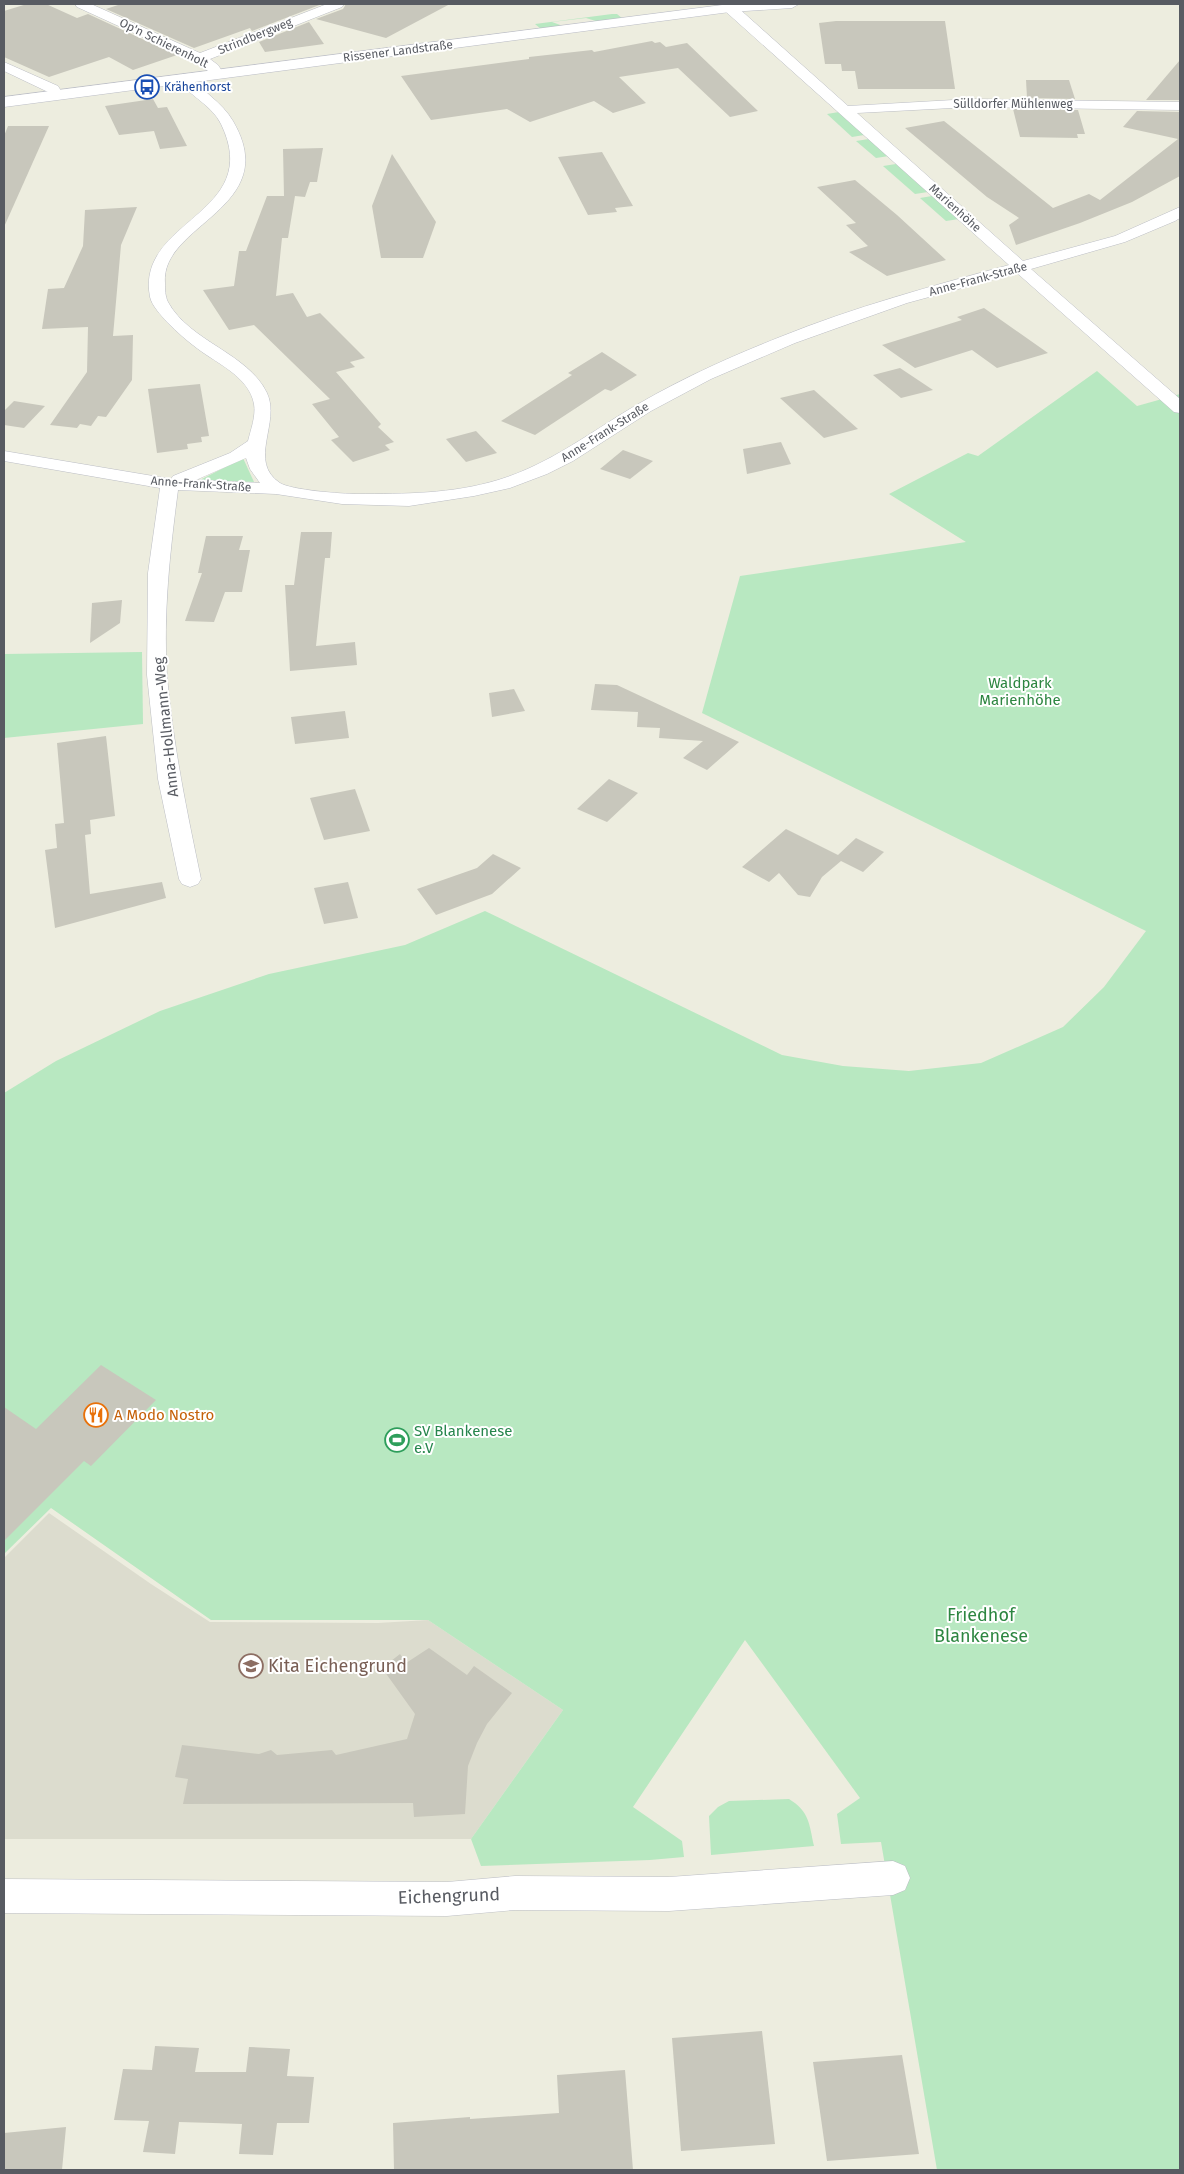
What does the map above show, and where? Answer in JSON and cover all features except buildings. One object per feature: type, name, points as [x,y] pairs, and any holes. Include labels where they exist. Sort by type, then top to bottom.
[{"type":"main road","name":"Rissener Landstraße","points":[[4,102],[730,8],[792,4]]},
{"type":"street","name":"Op'n Schierenholt","points":[[81,4],[200,58],[213,68],[217,74]]},
{"type":"street","name":"Strindbergweg","points":[[200,58],[338,4]]},
{"type":"street","name":"Marienhöhe","points":[[730,8],[1180,408]]},
{"type":"street","points":[[4,66],[53,89],[56,94]]},
{"type":"street","points":[[183,78],[227,121],[239,148],[240,164],[232,184],[221,200],[167,250],[159,264],[155,279],[158,298],[175,321],[191,336],[232,365],[249,380],[260,396],[264,415],[258,442],[256,465],[264,477],[276,489]]},
{"type":"street","name":"Sülldorfer Mühlenweg","points":[[846,110],[903,104],[1180,106]]},
{"type":"street","name":"Anne-Frank-Straße","points":[[4,456],[170,484],[276,489],[342,498],[401,500],[474,492],[530,475],[567,457],[658,400],[735,360],[789,338],[865,312],[1120,239],[1170,218],[1180,211]]},
{"type":"street","points":[[170,484],[236,457],[258,442]]},
{"type":"street","name":"Anna-Hollmann-Weg","points":[[170,484],[158,573],[156,675],[169,779],[190,879]]},
{"type":"street","name":"Eichengrund","points":[[4,1896],[448,1899],[514,1893],[669,1894],[893,1878]]},
{"type":"shaded area","name":"Kita Eichengrund","points":[[49,1513],[151,1584],[210,1622],[378,1623],[428,1620],[563,1710],[471,1839],[4,1839],[4,1558]]},
{"type":"green space","points":[[617,14],[623,19],[599,22],[586,18],[552,22],[563,26],[541,29],[535,24]]},
{"type":"green space","points":[[839,112],[864,135],[852,137],[827,114]]},
{"type":"green space","points":[[869,139],[889,156],[876,158],[856,141]]},
{"type":"green space","points":[[896,164],[928,192],[915,194],[883,166]]},
{"type":"green space","points":[[932,196],[959,219],[946,221],[920,198]]},
{"type":"green space","points":[[1097,371],[1137,406],[1180,394],[1180,2170],[937,2170],[881,1842],[841,1844],[837,1814],[860,1798],[745,1640],[633,1807],[682,1841],[684,1857],[481,1866],[471,1839],[563,1710],[428,1620],[211,1620],[51,1508],[4,1554],[4,1093],[56,1061],[160,1011],[269,974],[405,945],[485,911],[782,1055],[843,1066],[909,1071],[981,1063],[1063,1027],[1104,987],[1146,931],[702,713],[740,576],[966,542],[889,494],[968,453],[978,456]]},
{"type":"green space","points":[[243,458],[254,482],[200,480]]},
{"type":"green space","points":[[142,652],[143,724],[4,738],[4,654]]},
{"type":"green space","points":[[789,1799],[801,1809],[808,1819],[814,1846],[711,1855],[709,1816],[718,1807],[729,1801]]},
{"type":"place","name":"Krähenhorst","points":[[147,87]]},
{"type":"place","name":"A Modo Nostro","points":[[96,1415]]},
{"type":"place","name":"SV Blankenese e.V","points":[[397,1440]]},
{"type":"place","name":"Kita Eichengrund","points":[[251,1666]]},
{"type":"park label","name":"Waldpark Marienhöhe","points":[[1020,692]]},
{"type":"park label","name":"Friedhof Blankenese","points":[[981,1625]]}]
